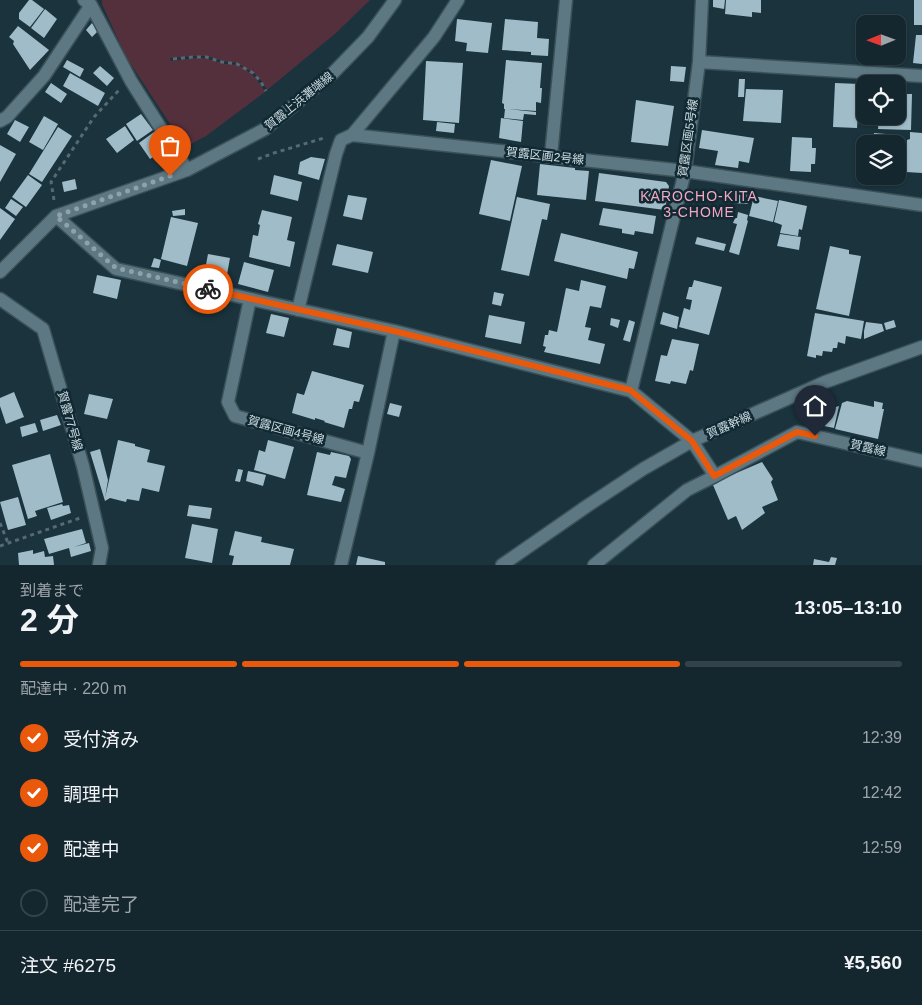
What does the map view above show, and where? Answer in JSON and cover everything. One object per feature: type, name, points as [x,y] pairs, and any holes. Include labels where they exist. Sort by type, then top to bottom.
[{"type":"street","name":"賀露上浜灘端線","points":[[0,272],[56,216],[187,170],[265,129],[333,73],[368,36],[395,0]]},
{"type":"street","points":[[298,310],[336,154],[342,140],[352,135],[434,37],[458,0]]},
{"type":"street","points":[[551,156],[566,0]]},
{"type":"street","name":"賀露区画5号線","points":[[630,390],[685,171],[699,62],[702,0]]},
{"type":"street","points":[[87,2],[130,79],[187,170]]},
{"type":"street","points":[[0,121],[7,117],[44,76],[87,2]]},
{"type":"street","points":[[699,62],[922,76]]},
{"type":"street","name":"賀露区画2号線","points":[[352,135],[685,171],[922,205]]},
{"type":"street","points":[[56,216],[116,268],[394,331],[630,390],[692,441],[714,476]]},
{"type":"street","name":"賀露77号線","points":[[0,299],[43,328],[83,466],[102,548],[99,565]]},
{"type":"street","name":"賀露区画4号線","points":[[250,299],[228,402],[235,416],[368,453]]},
{"type":"street","points":[[341,565],[368,453],[394,331]]},
{"type":"street","name":"賀露幹線","points":[[502,565],[643,469],[692,441],[825,382],[922,347]]},
{"type":"street","name":"賀露線","points":[[594,565],[687,490],[797,432],[922,462]]},
{"type":"path","points":[[173,59],[206,57],[237,64],[253,73],[266,91]]},
{"type":"path","points":[[56,216],[51,182],[94,117],[130,79]]},
{"type":"path","points":[[258,159],[331,136],[352,135]]},
{"type":"path","points":[[0,546],[94,514]]},
{"type":"path","points":[[0,523],[8,543]]},
{"type":"shaded area","points":[[102,0],[370,0],[336,33],[267,90],[254,73],[237,63],[207,56],[170,58],[171,61],[202,58],[237,65],[254,76],[265,92],[206,136],[189,145],[176,133],[126,57],[102,4]]},
{"type":"building","points":[[29,0],[32,0],[44,9],[30,27],[19,19],[19,13]]},
{"type":"building","points":[[713,0],[725,0],[724,9],[713,7]]},
{"type":"building","points":[[726,0],[761,0],[761,13],[752,12],[752,17],[725,14]]},
{"type":"building","points":[[914,0],[922,0],[922,25],[914,25]]},
{"type":"building","points":[[45,9],[57,19],[44,38],[31,28]]},
{"type":"building","points":[[457,19],[492,23],[488,53],[466,51],[467,43],[455,41]]},
{"type":"building","points":[[505,19],[538,22],[537,38],[549,39],[548,56],[531,55],[531,52],[502,50]]},
{"type":"building","points":[[92,23],[96,27],[97,32],[92,37],[86,30]]},
{"type":"building","points":[[18,26],[49,50],[30,70],[13,44],[14,41],[9,37]]},
{"type":"building","points":[[916,35],[922,35],[922,64],[913,63]]},
{"type":"building","points":[[67,60],[84,69],[80,77],[63,67]]},
{"type":"building","points":[[506,60],[542,63],[541,103],[536,102],[536,111],[508,109],[536,112],[536,115],[524,114],[523,120],[504,118],[505,109],[502,103]]},
{"type":"building","points":[[426,61],[463,63],[459,123],[423,120]]},
{"type":"building","points":[[100,66],[114,78],[107,86],[93,73]]},
{"type":"building","points":[[671,66],[686,67],[684,82],[670,81]]},
{"type":"building","points":[[70,73],[105,93],[98,106],[63,86]]},
{"type":"building","points":[[739,79],[745,79],[744,97],[738,97]]},
{"type":"building","points":[[51,83],[67,94],[61,103],[45,92]]},
{"type":"building","points":[[835,83],[856,84],[857,128],[833,127]]},
{"type":"building","points":[[746,89],[783,90],[781,123],[743,121]]},
{"type":"building","points":[[906,94],[912,94],[911,130],[878,129],[878,125],[906,125]]},
{"type":"building","points":[[636,100],[674,106],[668,146],[631,142]]},
{"type":"building","points":[[141,114],[153,130],[137,141],[126,124]]},
{"type":"building","points":[[44,116],[58,124],[43,150],[29,142]]},
{"type":"building","points":[[501,118],[523,121],[521,142],[499,138]]},
{"type":"building","points":[[15,120],[29,127],[20,142],[7,134]]},
{"type":"building","points":[[437,122],[455,124],[454,133],[436,131]]},
{"type":"building","points":[[125,126],[134,140],[117,153],[106,139]]},
{"type":"building","points":[[58,127],[72,136],[42,182],[29,174]]},
{"type":"building","points":[[702,130],[754,138],[749,163],[739,161],[738,168],[715,165],[718,151],[699,148]]},
{"type":"building","points":[[154,132],[165,149],[150,159],[139,143]]},
{"type":"building","points":[[910,132],[922,133],[922,173],[906,172],[907,140],[910,139]]},
{"type":"building","points":[[874,133],[898,135],[874,135]]},
{"type":"building","points":[[792,137],[812,138],[812,148],[816,148],[815,164],[811,164],[811,172],[790,171]]},
{"type":"building","points":[[0,145],[16,154],[0,182]]},
{"type":"building","points":[[311,157],[325,159],[319,180],[298,174],[300,162]]},
{"type":"building","points":[[491,160],[522,166],[510,221],[479,214]]},
{"type":"building","points":[[540,164],[589,171],[586,200],[537,195]]},
{"type":"building","points":[[599,173],[666,182],[669,186],[665,210],[595,201]]},
{"type":"building","points":[[28,175],[42,185],[26,207],[12,197]]},
{"type":"building","points":[[274,175],[302,182],[298,201],[270,194]]},
{"type":"building","points":[[75,179],[77,189],[64,192],[62,182]]},
{"type":"building","points":[[734,190],[750,192],[748,204],[732,203]]},
{"type":"building","points":[[348,195],[367,198],[362,220],[343,216]]},
{"type":"building","points":[[754,196],[778,201],[773,222],[749,216]]},
{"type":"building","points":[[517,197],[550,204],[547,220],[542,219],[529,276],[501,270]]},
{"type":"building","points":[[11,199],[23,207],[16,216],[5,208]]},
{"type":"building","points":[[779,200],[807,206],[802,230],[799,229],[798,236],[780,233],[782,225],[774,222]]},
{"type":"building","points":[[0,208],[15,219],[0,240]]},
{"type":"building","points":[[603,208],[656,216],[653,234],[635,231],[634,235],[622,233],[622,229],[599,225]]},
{"type":"building","points":[[185,209],[185,215],[173,216],[172,211]]},
{"type":"building","points":[[262,210],[292,217],[287,240],[295,242],[290,267],[249,257],[253,235],[258,236],[260,225],[258,224]]},
{"type":"building","points":[[738,212],[748,215],[739,255],[729,252],[737,224],[733,223],[735,218],[737,218]]},
{"type":"building","points":[[171,217],[198,223],[187,266],[161,259]]},
{"type":"building","points":[[561,233],[638,252],[634,269],[629,268],[627,279],[554,261]]},
{"type":"building","points":[[780,234],[801,237],[799,250],[777,246]]},
{"type":"building","points":[[697,237],[726,244],[724,251],[695,244]]},
{"type":"building","points":[[337,244],[373,252],[368,273],[332,265]]},
{"type":"building","points":[[830,246],[849,250],[849,254],[861,256],[849,316],[816,309]]},
{"type":"building","points":[[208,254],[230,258],[226,280],[204,275]]},
{"type":"building","points":[[154,258],[161,260],[159,268],[151,267]]},
{"type":"building","points":[[244,262],[274,270],[268,292],[238,284]]},
{"type":"building","points":[[97,275],[121,280],[117,299],[93,293]]},
{"type":"building","points":[[581,280],[606,286],[601,308],[590,306],[585,327],[591,328],[588,340],[605,344],[600,364],[544,352],[546,347],[543,346],[545,335],[548,335],[549,330],[557,332],[566,288],[579,291]]},
{"type":"building","points":[[694,280],[722,287],[709,335],[679,327],[684,308],[690,310],[692,300],[686,299],[689,287],[692,287]]},
{"type":"building","points":[[494,292],[504,294],[501,306],[492,304]]},
{"type":"building","points":[[663,312],[679,317],[677,329],[660,324]]},
{"type":"building","points":[[815,313],[864,321],[861,339],[846,336],[845,344],[838,342],[837,348],[833,348],[832,352],[823,351],[822,356],[816,355],[816,358],[807,356]]},
{"type":"building","points":[[271,314],[289,318],[284,337],[266,333]]},
{"type":"building","points":[[489,315],[525,322],[521,344],[485,337]]},
{"type":"building","points":[[611,318],[620,320],[618,328],[610,325]]},
{"type":"building","points":[[629,320],[635,322],[630,342],[623,340]]},
{"type":"building","points":[[894,320],[896,327],[886,330],[884,323]]},
{"type":"building","points":[[866,322],[882,324],[884,331],[864,339]]},
{"type":"building","points":[[337,328],[352,332],[349,348],[333,345]]},
{"type":"building","points":[[672,339],[699,344],[693,371],[690,370],[686,384],[671,381],[670,384],[655,381],[661,355],[667,356]]},
{"type":"building","points":[[312,371],[364,385],[359,402],[354,401],[352,409],[349,409],[344,428],[315,418],[315,420],[292,413],[297,393],[304,395]]},
{"type":"building","points":[[14,392],[24,417],[6,424],[0,406],[0,398]]},
{"type":"building","points":[[89,394],[113,399],[107,419],[84,414]]},
{"type":"building","points":[[847,401],[874,407],[874,401],[883,403],[882,409],[884,409],[878,439],[835,429],[842,403]]},
{"type":"building","points":[[390,403],[402,406],[399,417],[387,414]]},
{"type":"building","points":[[839,406],[834,428],[814,424],[816,413]]},
{"type":"building","points":[[57,415],[61,425],[43,431],[40,420]]},
{"type":"building","points":[[35,423],[38,432],[22,437],[20,427]]},
{"type":"building","points":[[118,440],[150,450],[147,462],[165,466],[159,492],[142,488],[139,501],[127,499],[126,502],[110,498],[105,501],[90,452],[100,449],[108,480],[105,498]]},
{"type":"building","points":[[268,440],[294,447],[285,479],[254,470],[259,450],[265,452]]},
{"type":"building","points":[[317,452],[330,455],[331,452],[349,456],[351,459],[346,478],[335,476],[332,485],[345,489],[341,502],[307,495]]},
{"type":"building","points":[[50,454],[63,502],[35,511],[37,516],[28,519],[12,465]]},
{"type":"building","points":[[762,462],[773,479],[771,482],[778,500],[762,507],[765,513],[742,530],[736,516],[728,520],[713,485],[720,480]]},
{"type":"building","points":[[238,469],[243,470],[240,482],[235,481]]},
{"type":"building","points":[[248,471],[266,475],[263,486],[246,481]]},
{"type":"building","points":[[18,497],[26,525],[8,530],[0,502]]},
{"type":"building","points":[[62,504],[63,506],[69,505],[71,513],[51,520],[47,508]]},
{"type":"building","points":[[189,505],[212,508],[210,519],[187,516]]},
{"type":"building","points":[[192,524],[218,529],[212,563],[185,558]]},
{"type":"building","points":[[82,529],[86,543],[74,547],[89,543],[91,551],[71,557],[69,548],[49,554],[44,539]]},
{"type":"building","points":[[235,531],[262,537],[261,542],[294,549],[290,565],[232,565],[234,556],[229,555]]},
{"type":"building","points":[[33,550],[33,554],[44,551],[45,557],[53,556],[54,565],[19,565],[18,553]]},
{"type":"building","points":[[358,556],[385,562],[385,565],[356,565]]},
{"type":"building","points":[[831,557],[837,558],[835,565],[813,565],[814,559],[829,562]]},
{"type":"way so far","points":[[170,176],[56,216],[116,268],[208,289]]},
{"type":"district","name":"KAROCHO-KITA 3-CHOME","points":[[699,204]]},
{"type":"route","points":[[208,289],[394,331],[630,390],[692,441],[714,476],[797,432],[815,436]]}]
